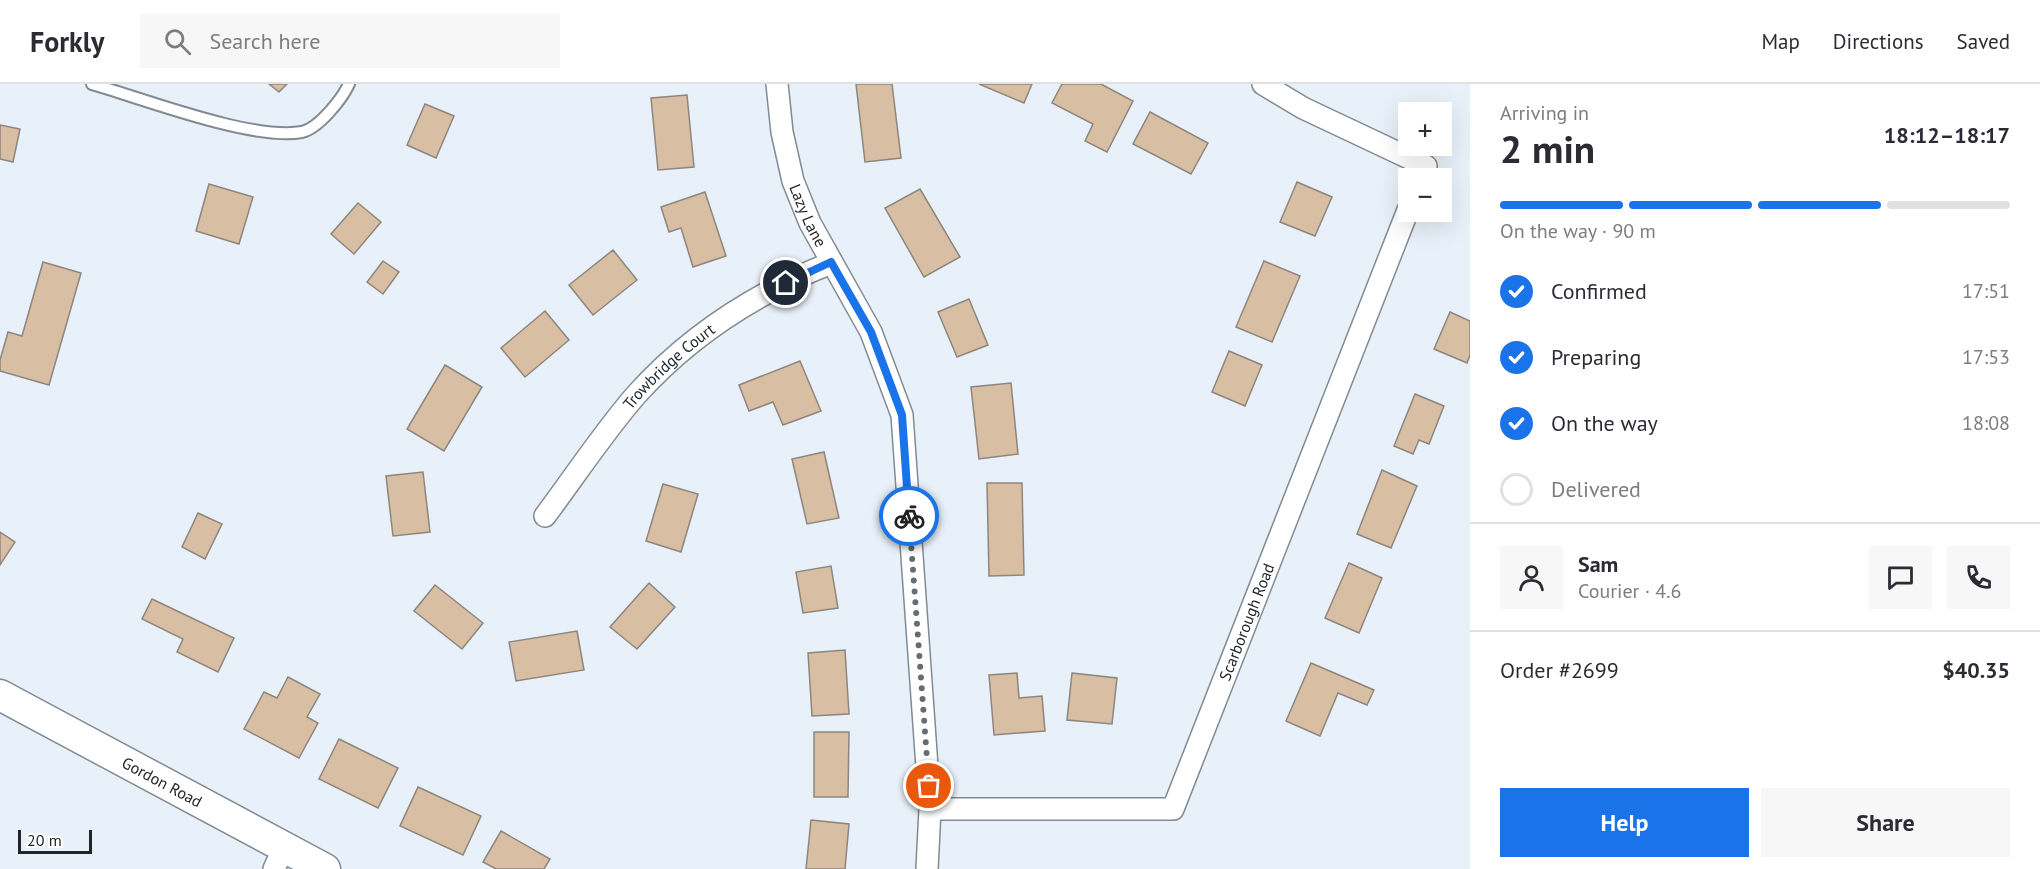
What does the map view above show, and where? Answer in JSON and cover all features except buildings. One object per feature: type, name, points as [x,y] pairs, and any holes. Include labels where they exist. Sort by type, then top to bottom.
[{"type":"street","name":"Lazy Lane","points":[[777,84],[782,132],[794,181],[810,223],[871,332],[902,415],[930,809],[927,869]]},
{"type":"street","points":[[1263,84],[1416,168]]},
{"type":"street","name":"Scarborough Road","points":[[930,809],[1173,809],[1403,222]]},
{"type":"street","name":"Trowbridge Court","points":[[545,516],[636,396],[680,351],[723,318],[804,273],[831,262]]},
{"type":"street","name":"Gordon Road","points":[[0,695],[279,858],[325,869]]},
{"type":"lane","points":[[92,84],[258,132],[304,132],[340,103],[349,84]]},
{"type":"way so far","points":[[909,516],[929,786]]},
{"type":"route","points":[[786,283],[831,262],[871,332],[902,415],[909,516]]}]
